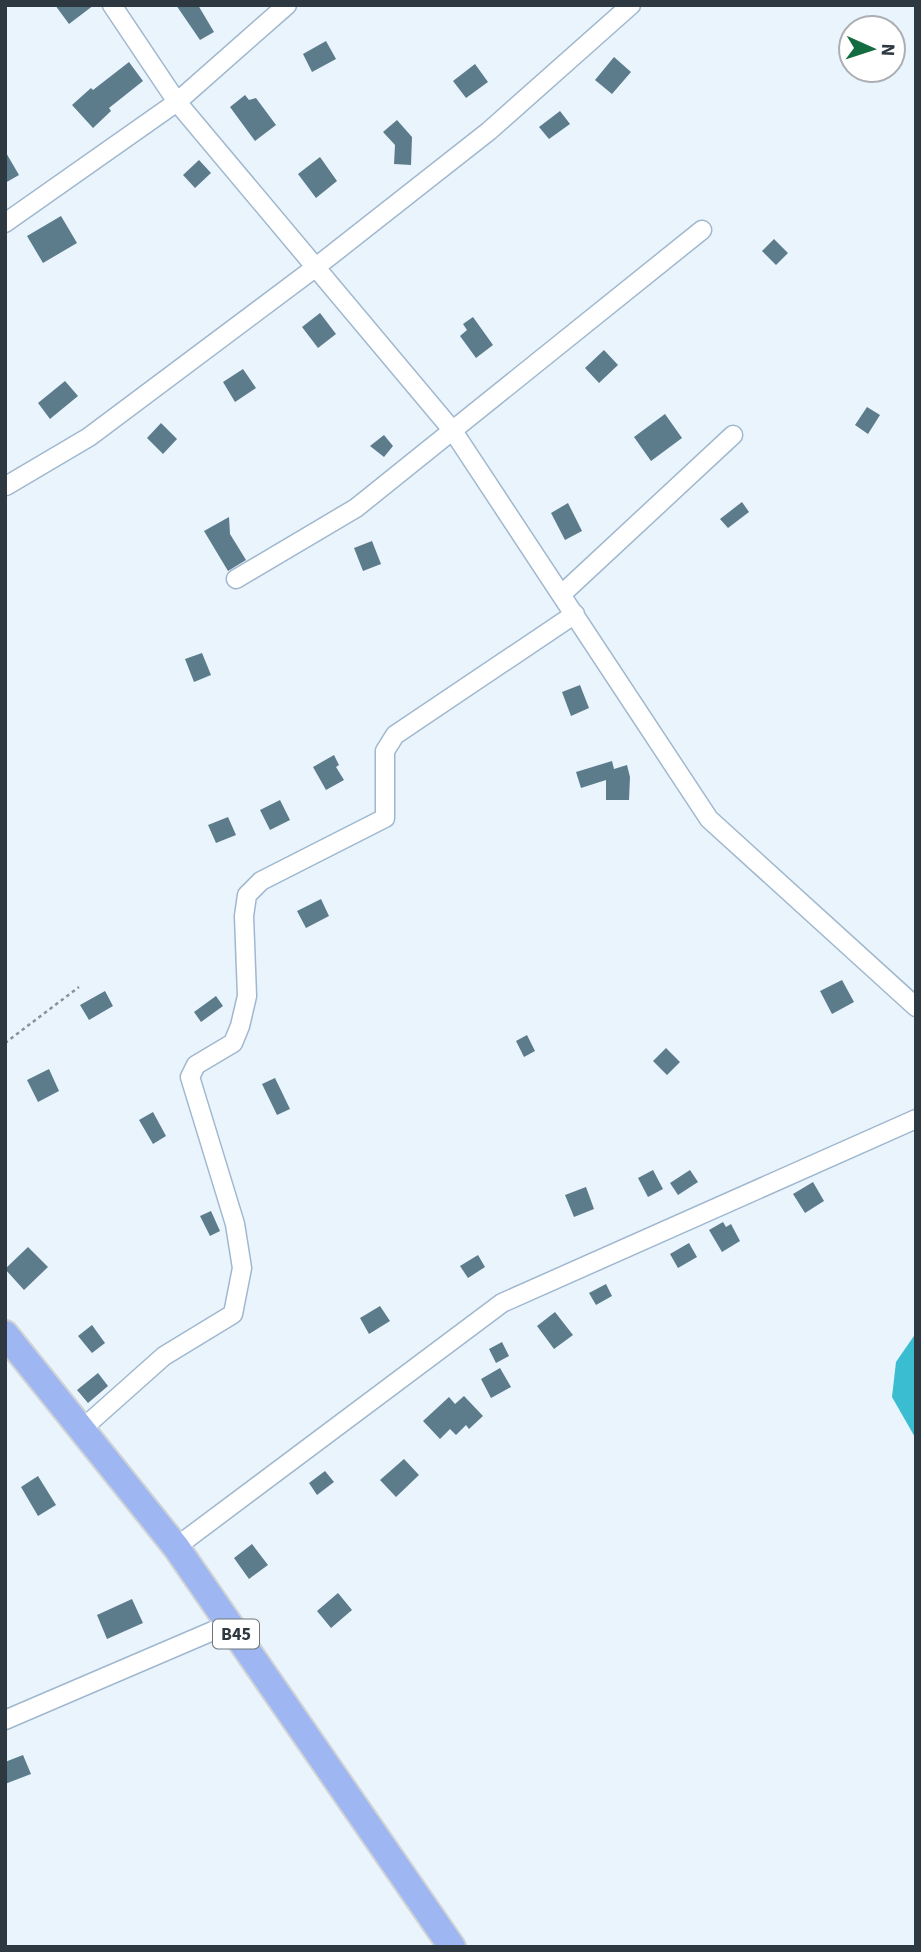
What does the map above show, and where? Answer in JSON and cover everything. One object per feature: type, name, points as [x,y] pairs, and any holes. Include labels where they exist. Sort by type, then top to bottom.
[{"type":"main road","name":"B45","points":[[5,1334],[176,1547],[452,1947]]},
{"type":"street","points":[[112,5],[177,102],[453,431],[709,819],[916,1007]]},
{"type":"street","points":[[5,223],[177,102],[287,5]]},
{"type":"street","points":[[6,486],[89,437],[316,267],[489,131],[631,5]]},
{"type":"street","points":[[236,579],[356,508],[702,230]]},
{"type":"street","points":[[562,594],[733,435]]},
{"type":"street","points":[[82,1429],[164,1356],[233,1314],[242,1268],[235,1224],[190,1077],[196,1065],[233,1043],[240,1026],[247,996],[244,916],[247,895],[261,881],[384,818],[385,751],[395,735],[575,614]]},
{"type":"street","points":[[176,1547],[502,1303],[916,1119]]},
{"type":"street","points":[[5,1720],[229,1623]]},
{"type":"path","points":[[5,1043],[79,987]]},
{"type":"water","points":[[916,1333],[916,1439],[892,1397],[896,1362]]},
{"type":"building","points":[[55,5],[94,5],[69,24]]},
{"type":"building","points":[[176,5],[198,5],[214,32],[200,40]]},
{"type":"building","points":[[326,41],[336,59],[312,72],[303,54]]},
{"type":"building","points":[[614,57],[631,72],[612,94],[595,80]]},
{"type":"building","points":[[129,62],[143,81],[109,108],[111,111],[93,128],[72,105],[91,88],[93,90]]},
{"type":"building","points":[[475,64],[488,82],[466,98],[453,81]]},
{"type":"building","points":[[245,95],[249,100],[256,98],[276,125],[255,141],[230,107]]},
{"type":"building","points":[[560,111],[570,124],[549,139],[539,127]]},
{"type":"building","points":[[397,120],[412,137],[411,165],[394,164],[395,145],[383,132]]},
{"type":"building","points":[[5,151],[19,175],[5,183]]},
{"type":"building","points":[[320,157],[337,181],[316,198],[298,174]]},
{"type":"building","points":[[199,160],[211,173],[195,188],[183,175]]},
{"type":"building","points":[[61,216],[77,243],[43,263],[27,236]]},
{"type":"building","points":[[774,239],[788,253],[776,265],[762,251]]},
{"type":"building","points":[[320,313],[336,334],[318,348],[302,327]]},
{"type":"building","points":[[473,317],[493,345],[476,358],[460,336],[467,330],[463,324]]},
{"type":"building","points":[[604,350],[618,365],[599,383],[585,368]]},
{"type":"building","points":[[243,369],[256,388],[235,402],[223,382]]},
{"type":"building","points":[[65,381],[78,396],[50,419],[38,403]]},
{"type":"building","points":[[867,407],[880,415],[868,434],[855,425]]},
{"type":"building","points":[[665,414],[682,438],[651,461],[634,437]]},
{"type":"building","points":[[161,423],[177,439],[163,454],[147,438]]},
{"type":"building","points":[[384,435],[393,446],[384,457],[370,446]]},
{"type":"building","points":[[742,502],[749,512],[728,528],[720,519]]},
{"type":"building","points":[[568,503],[582,531],[565,540],[551,513]]},
{"type":"building","points":[[229,517],[230,534],[246,560],[228,571],[204,531]]},
{"type":"building","points":[[372,541],[381,564],[363,571],[354,548]]},
{"type":"building","points":[[202,653],[211,675],[194,682],[185,659]]},
{"type":"building","points":[[580,685],[589,708],[571,716],[562,692]]},
{"type":"building","points":[[334,755],[339,765],[336,767],[344,780],[326,790],[313,767]]},
{"type":"building","points":[[612,761],[614,769],[627,765],[630,777],[629,800],[606,800],[606,780],[581,788],[576,772]]},
{"type":"building","points":[[280,800],[290,820],[270,830],[260,810]]},
{"type":"building","points":[[228,817],[236,835],[216,843],[208,825]]},
{"type":"building","points":[[321,899],[329,916],[306,928],[297,911]]},
{"type":"building","points":[[842,980],[854,1002],[832,1014],[820,991]]},
{"type":"building","points":[[105,991],[113,1006],[89,1020],[80,1005]]},
{"type":"building","points":[[216,996],[223,1006],[201,1022],[194,1012]]},
{"type":"building","points":[[527,1035],[535,1051],[524,1057],[516,1041]]},
{"type":"building","points":[[666,1048],[680,1062],[667,1075],[653,1061]]},
{"type":"building","points":[[49,1069],[59,1091],[38,1102],[27,1080]]},
{"type":"building","points":[[275,1078],[290,1109],[277,1115],[262,1084]]},
{"type":"building","points":[[153,1112],[166,1136],[153,1144],[139,1120]]},
{"type":"building","points":[[653,1170],[663,1189],[648,1197],[638,1178]]},
{"type":"building","points":[[690,1170],[698,1182],[678,1195],[670,1183]]},
{"type":"building","points":[[813,1182],[824,1201],[805,1213],[793,1194]]},
{"type":"building","points":[[586,1187],[594,1209],[574,1217],[565,1195]]},
{"type":"building","points":[[211,1211],[220,1231],[210,1236],[200,1216]]},
{"type":"building","points":[[723,1222],[726,1227],[731,1224],[740,1241],[722,1252],[709,1230]]},
{"type":"building","points":[[689,1243],[697,1257],[678,1268],[670,1254]]},
{"type":"building","points":[[28,1247],[48,1267],[24,1290],[5,1269]]},
{"type":"building","points":[[478,1255],[485,1267],[468,1278],[460,1266]]},
{"type":"building","points":[[606,1284],[612,1296],[596,1305],[589,1293]]},
{"type":"building","points":[[380,1306],[390,1321],[369,1334],[360,1318]]},
{"type":"building","points":[[555,1312],[573,1335],[554,1349],[537,1326]]},
{"type":"building","points":[[92,1325],[105,1343],[92,1353],[78,1336]]},
{"type":"building","points":[[502,1342],[509,1356],[496,1363],[489,1349]]},
{"type":"building","points":[[500,1368],[511,1387],[491,1398],[481,1379]]},
{"type":"building","points":[[98,1373],[108,1386],[88,1403],[77,1390]]},
{"type":"building","points":[[464,1396],[483,1416],[469,1429],[466,1425],[456,1435],[450,1429],[440,1439],[423,1421],[449,1397],[455,1404]]},
{"type":"building","points":[[404,1459],[419,1475],[396,1497],[380,1480]]},
{"type":"building","points":[[325,1471],[334,1482],[317,1495],[309,1483]]},
{"type":"building","points":[[38,1476],[56,1505],[38,1516],[21,1487]]},
{"type":"building","points":[[252,1544],[268,1565],[249,1579],[234,1558]]},
{"type":"building","points":[[338,1593],[352,1610],[331,1628],[317,1611]]},
{"type":"building","points":[[132,1599],[143,1623],[107,1639],[97,1615]]},
{"type":"building","points":[[23,1755],[31,1774],[5,1784],[5,1762]]}]
